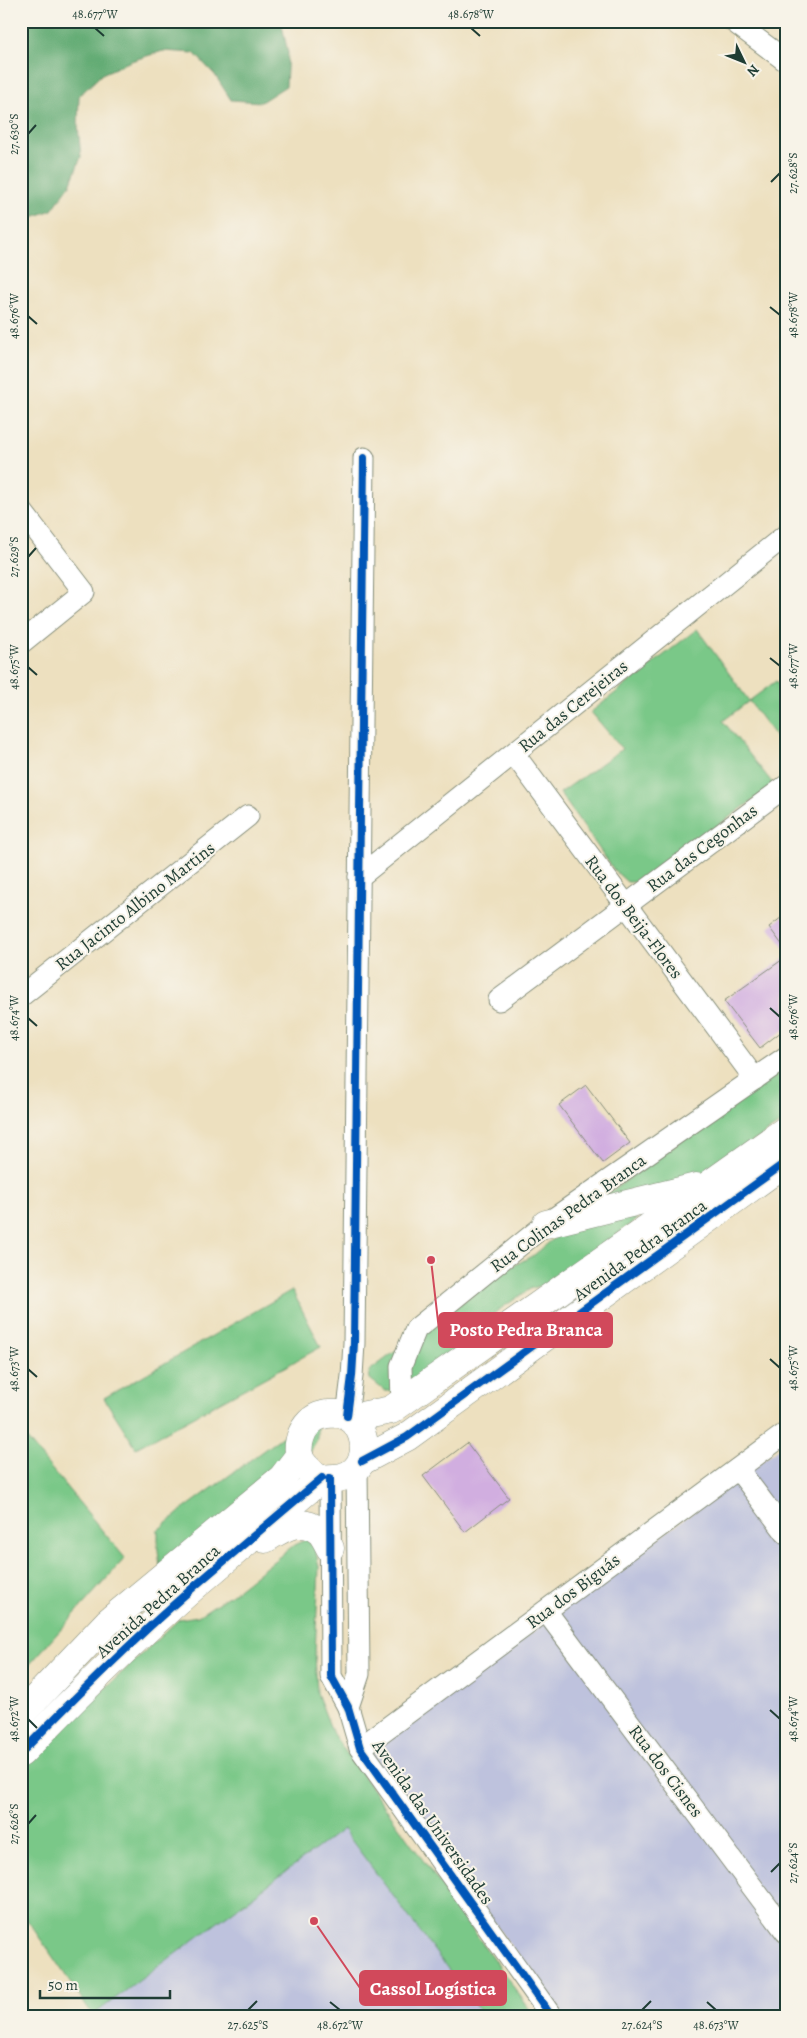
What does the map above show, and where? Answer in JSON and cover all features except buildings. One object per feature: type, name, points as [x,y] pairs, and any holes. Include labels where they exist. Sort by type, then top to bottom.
[{"type":"main road","name":"Avenida Pedra Branca","points":[[349,1417],[391,1410],[402,1403],[786,1130]]},
{"type":"main road","name":"Avenida Pedra Branca","points":[[359,1464],[407,1437],[786,1162]]},
{"type":"main road","points":[[546,1224],[712,1183]]},
{"type":"main road","points":[[321,1414],[349,1417],[359,1426],[365,1446],[359,1464],[343,1478],[326,1478],[305,1466],[299,1456],[298,1447],[304,1427],[321,1414]]},
{"type":"main road","name":"Avenida Pedra Branca","points":[[21,1714],[108,1622],[282,1478],[299,1456]]},
{"type":"main road","name":"Avenida Pedra Branca","points":[[21,1753],[107,1666],[216,1567],[326,1478]]},
{"type":"main road","points":[[216,1567],[293,1524],[305,1524],[320,1532],[330,1548]]},
{"type":"street","points":[[733,21],[786,62]]},
{"type":"street","points":[[349,1417],[354,1343],[364,458]]},
{"type":"street","points":[[21,510],[84,592],[21,644]]},
{"type":"street","name":"Rua das Cerejeiras","points":[[359,877],[786,535]]},
{"type":"street","name":"Rua dos Beija-Flores","points":[[514,754],[755,1079]]},
{"type":"street","name":"Rua das Cegonhas","points":[[499,1000],[786,786]]},
{"type":"street","name":"Rua Jacinto Albino Martins","points":[[21,996],[248,816]]},
{"type":"street","name":"Rua Colinas Pedra Branca","points":[[402,1403],[400,1366],[416,1328],[546,1224],[786,1057]]},
{"type":"street","name":"Rua dos Biguás","points":[[360,1748],[786,1433]]},
{"type":"street","points":[[348,1707],[359,1674],[359,1464]]},
{"type":"street","points":[[738,1468],[786,1533]]},
{"type":"street","name":"Avenida das Universidades","points":[[326,1478],[330,1548],[331,1676],[348,1707],[360,1748],[552,2017]]},
{"type":"street","name":"Rua dos Cisnes","points":[[546,1611],[786,1932]]},
{"type":"shaded area","points":[[786,1443],[786,2017],[564,2017],[369,1754]]},
{"type":"shaded area","points":[[341,1826],[484,2017],[90,2017]]},
{"type":"green space","points":[[21,21],[281,21],[288,53],[286,86],[261,102],[231,100],[215,75],[194,53],[163,51],[131,61],[102,74],[79,96],[78,126],[81,157],[70,185],[52,210],[30,218],[21,224]]},
{"type":"green space","points":[[697,629],[749,701],[723,721],[774,785],[639,882],[627,882],[614,870],[560,793],[622,749],[591,712]]},
{"type":"green space","points":[[776,681],[786,694],[786,751],[749,701]]},
{"type":"green space","points":[[786,1064],[786,1120],[698,1178],[598,1201]]},
{"type":"green space","points":[[612,1218],[637,1219],[558,1280],[530,1289],[497,1311],[472,1336],[464,1349],[399,1391],[385,1391],[370,1379],[369,1371],[507,1269],[534,1255],[558,1235]]},
{"type":"green space","points":[[292,1290],[321,1347],[136,1448],[104,1398]]},
{"type":"green space","points":[[310,1416],[317,1419],[317,1440],[309,1453],[160,1567],[158,1530]]},
{"type":"green space","points":[[21,1432],[125,1558],[21,1674]]},
{"type":"green space","points":[[307,1539],[315,1547],[319,1567],[315,1654],[317,1693],[333,1734],[535,2017],[484,2017],[343,1829],[93,2015],[21,1911],[21,1773],[80,1712],[179,1619],[198,1616],[233,1593],[294,1545]]},
{"type":"cycle path","points":[[347,1416],[354,1343],[364,458]]},
{"type":"cycle path","points":[[362,1461],[407,1437],[786,1162]]},
{"type":"cycle path","points":[[21,1753],[166,1611],[322,1478]]},
{"type":"cycle path","points":[[330,1478],[331,1676],[348,1707],[360,1748],[552,2017]]},
{"type":"place","name":"Posto Pedra Branca","points":[[431,1260]]},
{"type":"place","name":"Cassol Logística","points":[[314,1921]]}]
